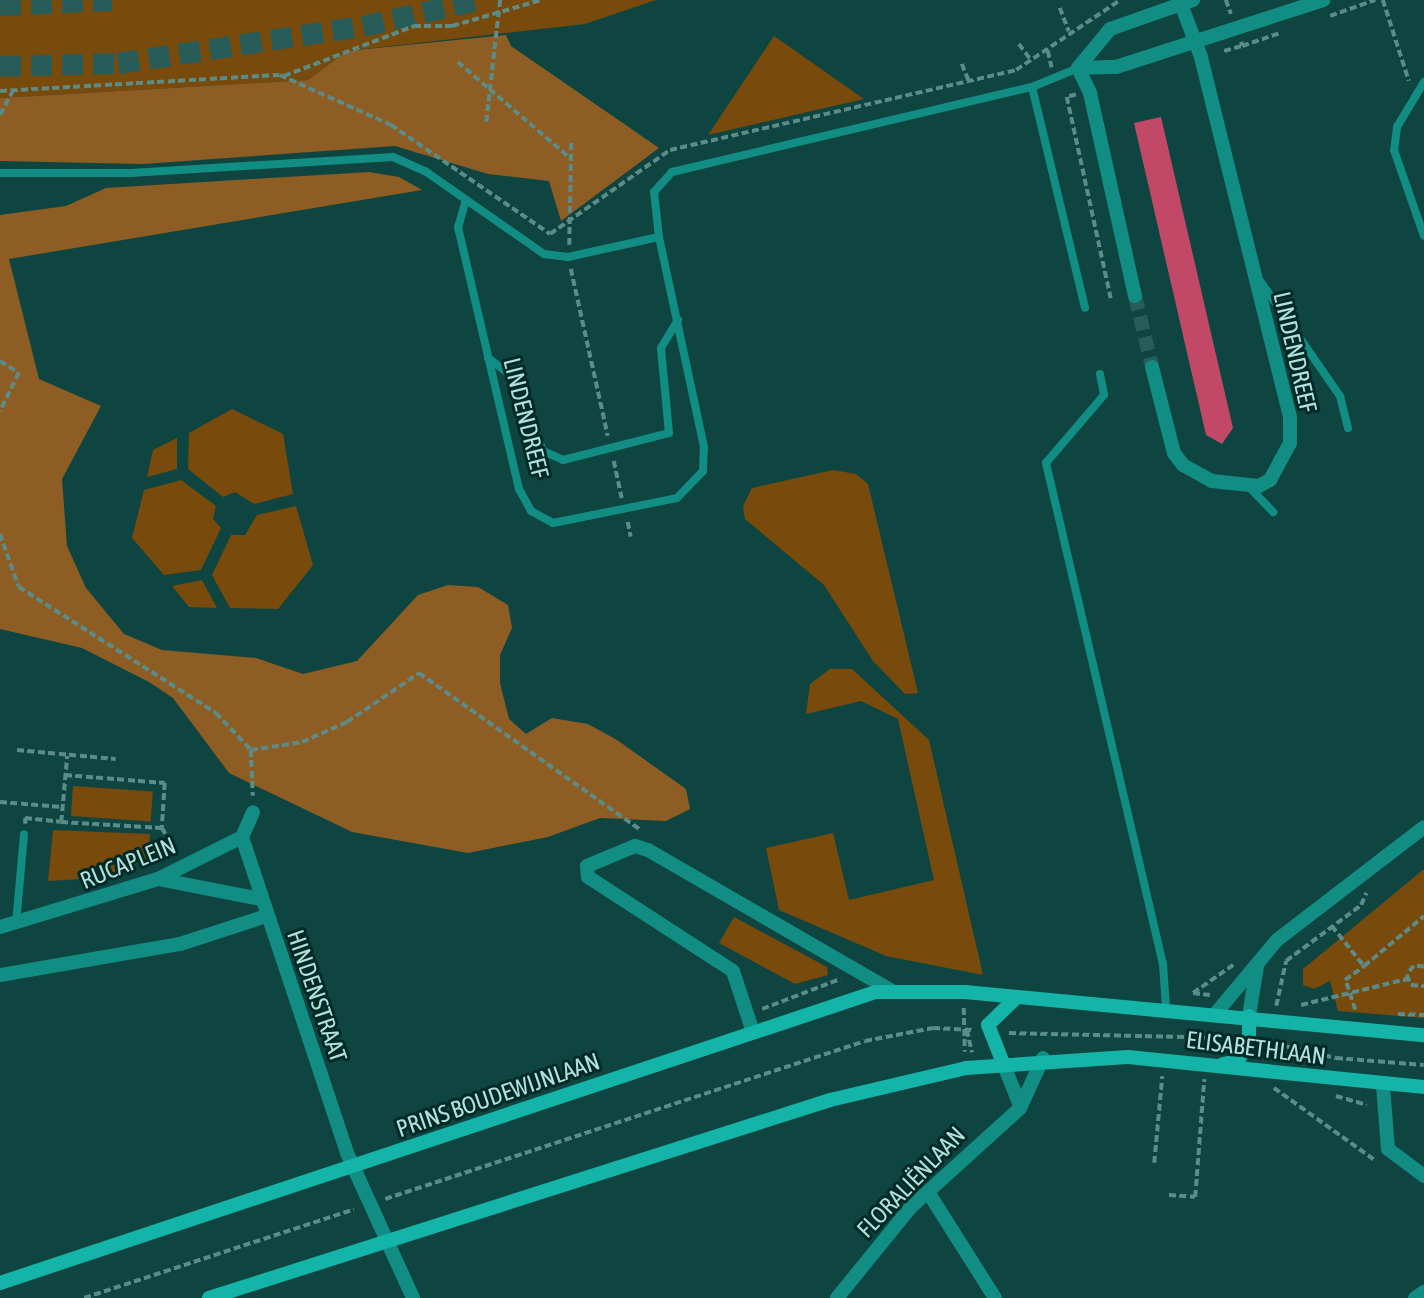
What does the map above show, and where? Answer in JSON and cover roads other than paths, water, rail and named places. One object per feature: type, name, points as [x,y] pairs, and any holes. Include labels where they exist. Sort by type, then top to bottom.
[{"type":"main road","name":"PRINS BOUDEWIJNLAAN","points":[[0,1283],[355,1168],[753,1032],[890,990],[965,992],[1216,1013]]},
{"type":"main road","points":[[1003,1063],[989,1031],[1000,1008],[1016,998]]},
{"type":"main road","name":"ELISABETHLAAN","points":[[1216,1013],[1250,1009],[1275,1018],[1424,1035]]},
{"type":"main road","points":[[1219,1071],[1238,1061],[1249,1040],[1250,1009]]},
{"type":"main road","name":"ELISABETHLAAN","points":[[1042,1058],[1083,1057],[1269,1079],[1424,1087]]},
{"type":"main road","points":[[209,1298],[856,1092],[966,1068],[1042,1058]]},
{"type":"street","name":"LINDENDREEF","points":[[1078,68],[1116,67],[1323,0]]},
{"type":"street","name":"LINDENDREEF","points":[[1078,68],[1110,29],[1187,2]]},
{"type":"street","points":[[1187,2],[1193,41]]},
{"type":"street","name":"LINDENDREEF","points":[[1193,41],[1201,57],[1290,416],[1290,443],[1270,480],[1244,484]]},
{"type":"street","points":[[1078,68],[1090,93],[1135,296]]},
{"type":"street","points":[[1152,367],[1174,453],[1195,475],[1244,484]]},
{"type":"street","points":[[242,837],[254,812]]},
{"type":"street","points":[[1216,1013],[1258,961],[1424,827]]},
{"type":"street","name":"RUCAPLEIN","points":[[0,927],[158,879],[242,837]]},
{"type":"street","name":"HINDENSTRAAT","points":[[242,837],[266,916],[355,1168],[413,1298]]},
{"type":"street","points":[[753,1032],[733,971],[588,877],[587,866],[595,859],[635,846],[648,850],[890,990]]},
{"type":"street","points":[[158,879],[261,900]]},
{"type":"street","points":[[0,975],[180,944],[266,916]]},
{"type":"street","points":[[1250,1009],[1258,961]]},
{"type":"street","name":"FLORALIËNLAAN","points":[[837,1298],[928,1192],[1019,1102],[1042,1058]]},
{"type":"street","points":[[1003,1063],[1019,1102]]},
{"type":"street","points":[[1383,1086],[1388,1149],[1424,1176]]},
{"type":"street","points":[[928,1192],[995,1298]]},
{"type":"street","points":[[1415,1298],[1424,1292]]},
{"type":"lane","name":"LINDENDREEF","points":[[465,203],[458,227],[519,489],[531,511],[566,523],[677,498],[703,471],[704,447],[659,237],[654,192],[672,172],[1032,87],[1078,68]]},
{"type":"lane","points":[[1424,82],[1412,93],[1394,150],[1421,219],[1424,236]]},
{"type":"lane","points":[[1032,87],[1084,308]]},
{"type":"lane","points":[[0,173],[131,173],[373,155],[411,162],[465,203],[544,254],[568,257],[659,237]]},
{"type":"lane","points":[[1253,271],[1340,397],[1348,428]]},
{"type":"lane","points":[[488,358],[515,378],[547,457],[557,461],[661,439],[672,428],[661,348],[678,320]]},
{"type":"lane","points":[[1100,374],[1104,395],[1046,463],[1163,964],[1166,1008]]},
{"type":"lane","points":[[1244,484],[1273,512]]},
{"type":"lane","points":[[16,924],[24,834]]},
{"type":"tunnel","points":[[0,5],[112,0]]},
{"type":"tunnel","points":[[0,66],[118,63],[363,26],[477,0]]},
{"type":"tunnel","points":[[1135,296],[1152,367]]}]
